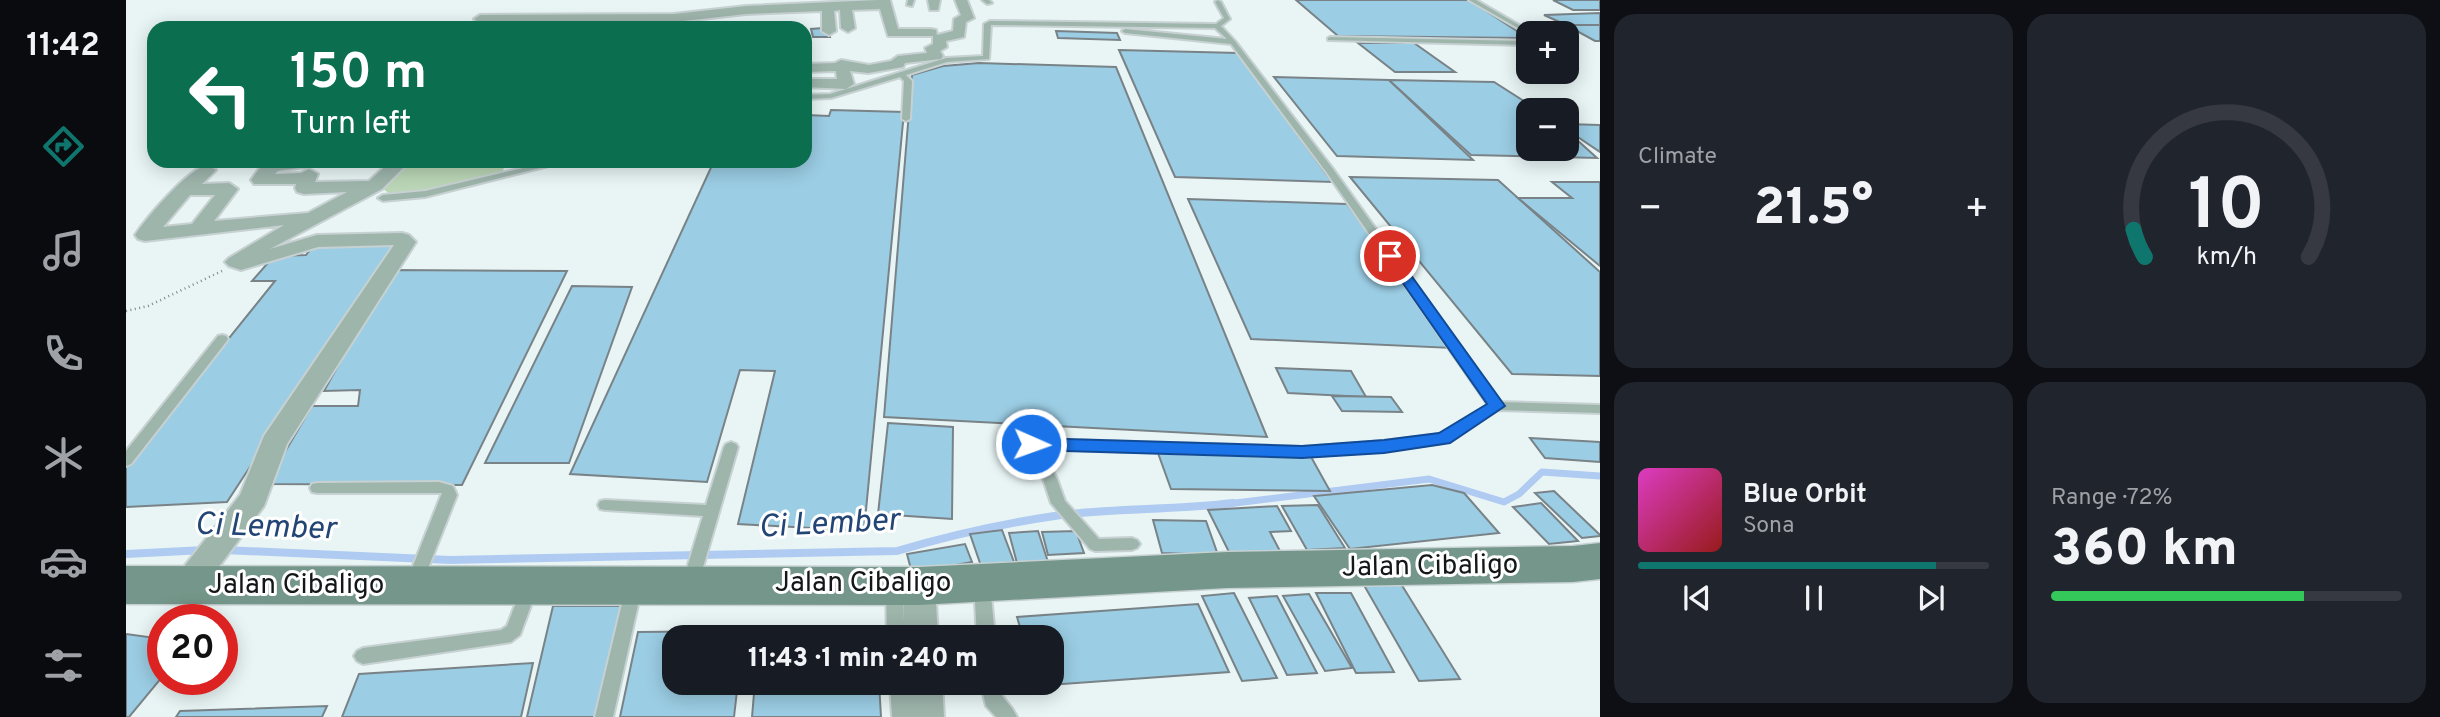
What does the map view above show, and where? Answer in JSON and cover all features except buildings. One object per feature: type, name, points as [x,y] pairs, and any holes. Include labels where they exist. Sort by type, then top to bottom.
[{"type":"main road","name":"Jalan Cibaligo","points":[[126,585],[197,574],[417,576],[531,584],[634,584],[695,564],[906,585],[1227,570],[1600,561]]},
{"type":"street","points":[[587,19],[598,0]]},
{"type":"street","points":[[637,21],[654,0]]},
{"type":"street","points":[[939,9],[968,18],[961,0]]},
{"type":"street","points":[[609,19],[619,2]]},
{"type":"street","points":[[674,19],[692,14],[764,9],[846,7],[867,11],[885,3],[893,33],[926,37],[926,22],[939,9]]},
{"type":"street","points":[[481,21],[488,5]]},
{"type":"street","points":[[846,7],[848,28]]},
{"type":"street","points":[[828,8],[829,31]]},
{"type":"street","points":[[764,9],[763,19],[796,19]]},
{"type":"street","points":[[812,67],[841,65],[874,69],[899,64],[898,60],[936,56],[932,48],[940,47],[939,38],[959,34],[939,9]]},
{"type":"street","points":[[649,21],[738,19]]},
{"type":"street","points":[[544,21],[627,21]]},
{"type":"street","points":[[812,83],[847,83],[841,65]]},
{"type":"street","points":[[311,168],[304,188],[379,192]]},
{"type":"street","points":[[236,262],[316,215],[379,192],[396,168]]},
{"type":"street","points":[[136,237],[207,170]]},
{"type":"street","points":[[185,190],[229,189],[204,222]]},
{"type":"street","points":[[136,237],[261,209],[264,203]]},
{"type":"street","points":[[204,222],[316,215]]},
{"type":"street","points":[[197,574],[254,498],[256,486],[274,443],[406,242],[402,239],[317,241],[241,264],[236,262]]},
{"type":"street","points":[[906,585],[918,625]]},
{"type":"street","points":[[925,695],[926,717]]},
{"type":"lane","points":[[1472,0],[1516,25]]},
{"type":"lane","points":[[812,97],[831,96],[946,60],[987,61],[987,24],[1217,26],[1227,19],[1218,2]]},
{"type":"lane","points":[[1072,23],[1233,42]]},
{"type":"lane","points":[[1217,26],[1233,42],[1330,171],[1496,406]]},
{"type":"lane","points":[[1330,39],[1516,43]]},
{"type":"lane","points":[[902,75],[908,82],[906,119]]},
{"type":"lane","points":[[379,192],[425,194],[535,168]]},
{"type":"lane","points":[[126,461],[222,339]]},
{"type":"lane","points":[[1031,444],[1302,452],[1444,438],[1496,406],[1600,409]]},
{"type":"lane","points":[[1028,426],[1031,444],[1050,479],[1058,503],[1083,535],[1094,545],[1132,544]]},
{"type":"lane","points":[[695,564],[731,447]]},
{"type":"lane","points":[[317,488],[439,487],[448,490],[450,495],[417,576]]},
{"type":"lane","points":[[605,505],[711,511]]},
{"type":"lane","points":[[982,583],[985,625]]},
{"type":"lane","points":[[363,656],[505,637],[514,630],[531,584]]},
{"type":"lane","points":[[604,717],[634,584]]},
{"type":"lane","points":[[899,625],[906,585]]},
{"type":"lane","points":[[900,695],[901,717]]},
{"type":"lane","points":[[991,695],[992,700],[1008,717]]},
{"type":"path","points":[[126,311],[148,306],[236,262]]},
{"type":"green space","points":[[398,168],[504,168],[503,172],[435,190],[390,194],[379,186]]},
{"type":"waterway","name":"Ci Lember","points":[[1219,505],[1429,479],[1504,502],[1519,494],[1542,472],[1600,476]]},
{"type":"waterway","name":"Ci Lember","points":[[223,550],[450,560],[897,551],[978,530],[1061,515],[1233,503]]},
{"type":"waterway","name":"Ci Lember","points":[[126,554],[205,550]]},
{"type":"route","points":[[1031,444],[1302,452],[1444,438],[1496,406],[1390,256]]}]
